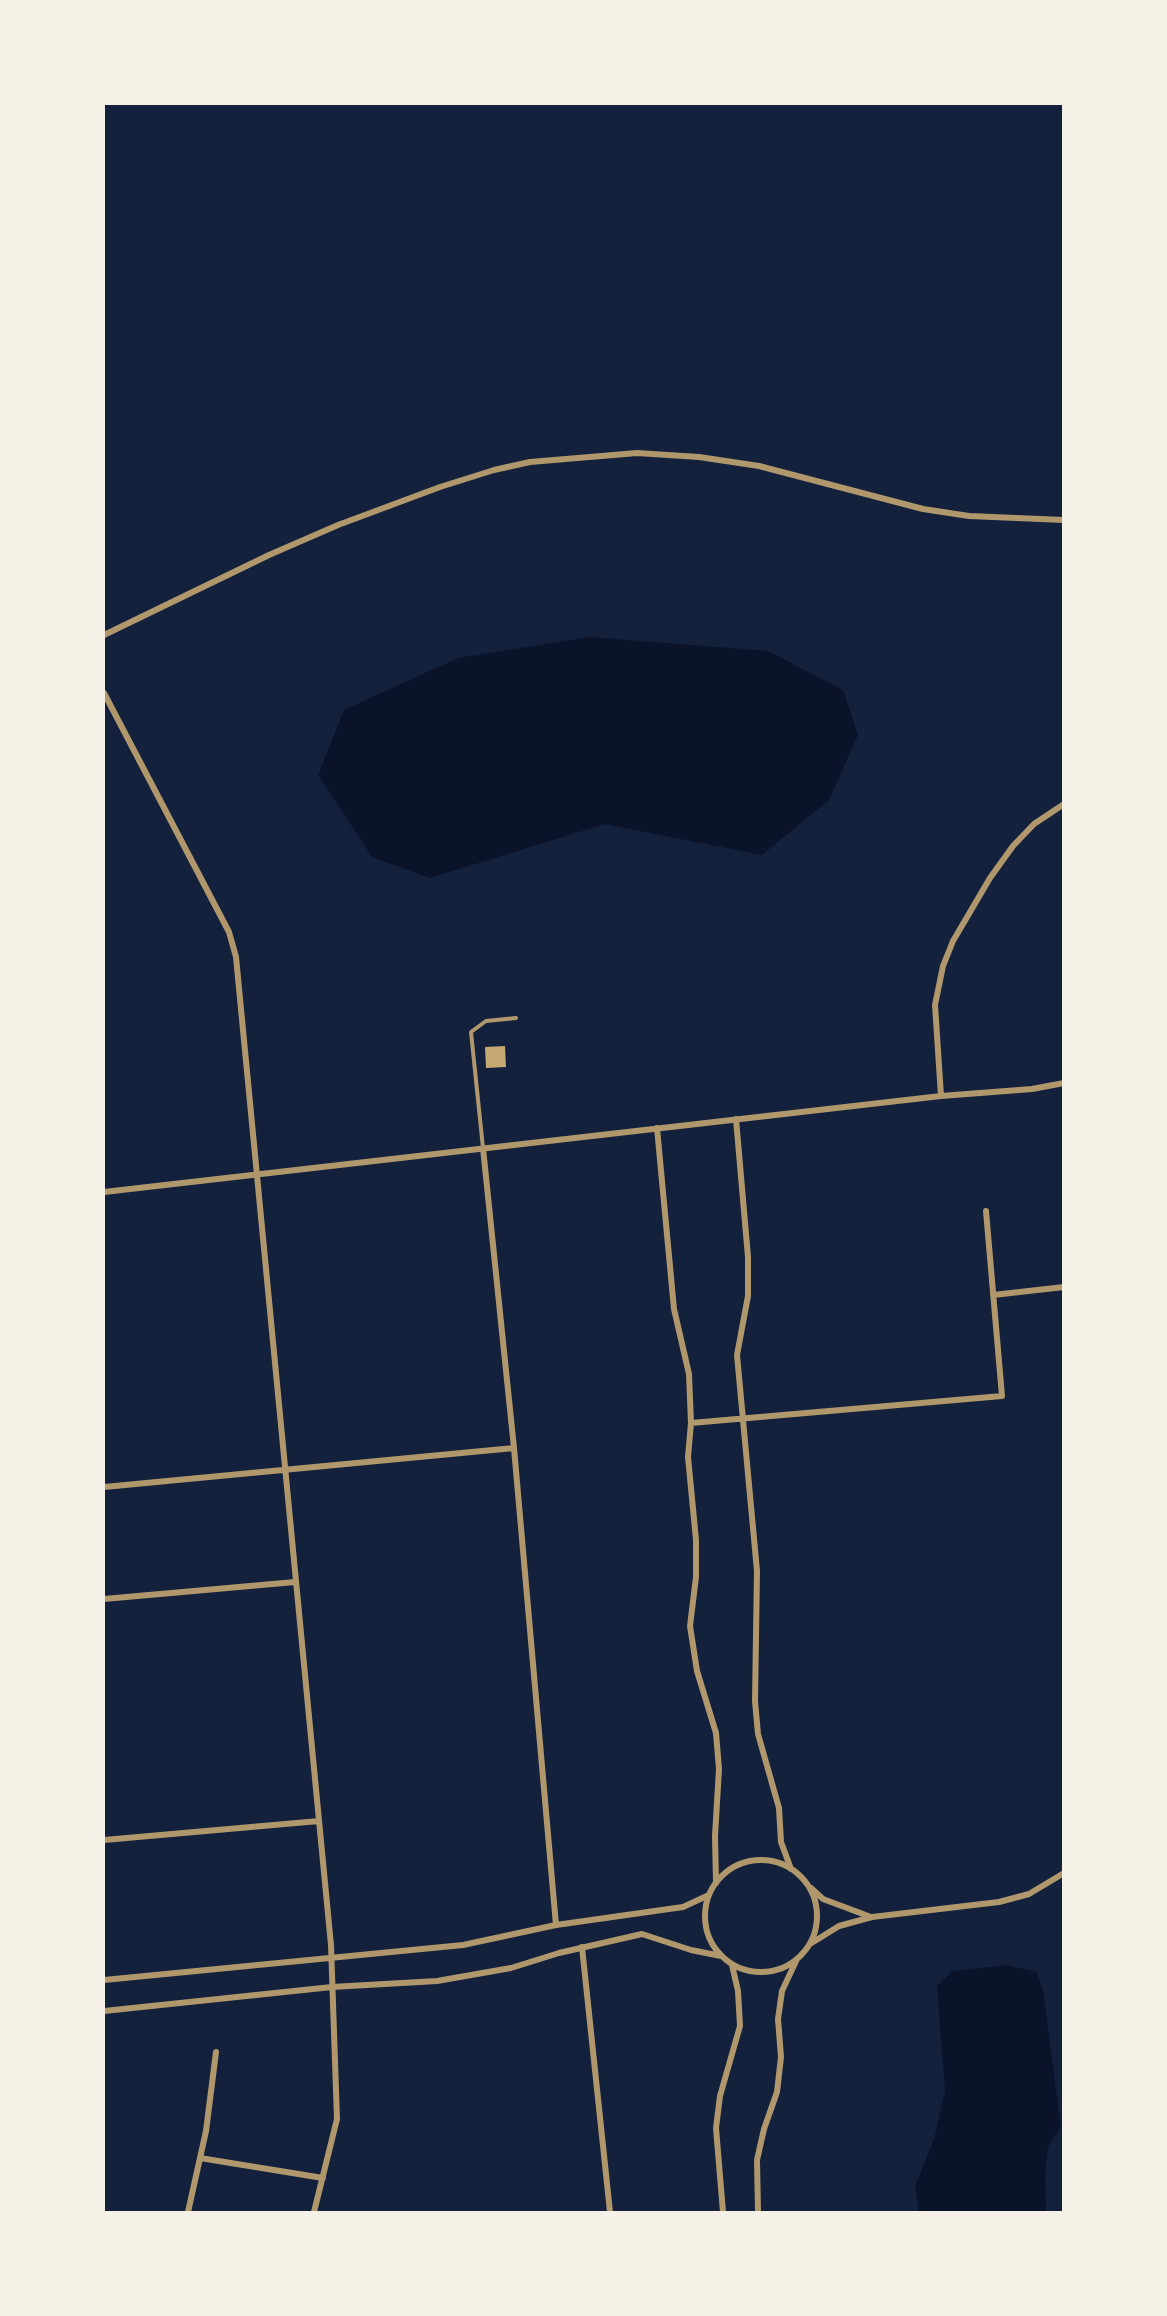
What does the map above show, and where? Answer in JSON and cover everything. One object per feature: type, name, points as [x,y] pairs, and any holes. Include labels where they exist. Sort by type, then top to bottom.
[{"type":"street","points":[[104,635],[268,555],[338,525],[440,487],[494,470],[530,462],[637,453],[699,457],[759,466],[923,509],[969,516],[1064,520]]},
{"type":"street","points":[[104,693],[229,932],[236,957],[331,1958],[337,2119],[314,2212]]},
{"type":"street","points":[[941,1096],[935,1005],[943,966],[953,941],[990,878],[1013,846],[1034,824],[1064,804]]},
{"type":"street","points":[[104,1192],[941,1096],[1032,1089],[1064,1083]]},
{"type":"street","points":[[736,1119],[748,1257],[748,1296],[737,1355],[757,1571],[755,1701],[758,1734],[779,1808],[781,1842],[791,1869]]},
{"type":"street","points":[[657,1128],[674,1308],[689,1374],[691,1423],[688,1457],[696,1540],[696,1577],[690,1626],[697,1671],[716,1733],[719,1769],[715,1836],[716,1883]]},
{"type":"street","points":[[483,1148],[514,1448],[556,1924]]},
{"type":"street","points":[[691,1423],[1002,1396],[986,1211]]},
{"type":"street","points":[[993,1295],[1064,1287]]},
{"type":"street","points":[[104,1487],[514,1448]]},
{"type":"street","points":[[104,1599],[295,1582]]},
{"type":"street","points":[[104,1840],[319,1821]]},
{"type":"street","points":[[797,1959],[782,1968],[765,1972],[748,1971],[732,1965],[721,1956],[712,1945],[706,1929],[705,1912],[709,1895],[725,1873],[751,1862],[778,1863],[791,1869],[823,1899],[872,1917]]},
{"type":"street","points":[[758,2212],[757,2160],[764,2129],[777,2092],[782,2057],[778,2019],[782,1991],[797,1959],[810,1944],[839,1926],[872,1917],[999,1902],[1029,1894],[1064,1873]]},
{"type":"street","points":[[806,1883],[817,1913],[810,1944]]},
{"type":"street","points":[[104,1980],[463,1945],[556,1924],[683,1907],[709,1895]]},
{"type":"street","points":[[104,2010],[332,1987],[437,1981],[511,1968],[582,1947],[642,1934],[691,1950],[721,1956]]},
{"type":"street","points":[[582,1947],[610,2212]]},
{"type":"street","points":[[723,2212],[716,2128],[720,2096],[740,2026],[738,1991],[732,1965]]},
{"type":"street","points":[[188,2212],[206,2131],[216,2052]]},
{"type":"street","points":[[200,2158],[323,2178]]},
{"type":"lane","points":[[483,1148],[471,1032],[486,1021],[516,1018]]},
{"type":"water","points":[[589,637],[768,651],[843,690],[858,735],[829,800],[762,855],[605,824],[430,878],[372,857],[318,775],[344,710],[458,658]]},
{"type":"water","points":[[1007,1965],[1036,1972],[1043,1990],[1061,2127],[1048,2147],[1045,2174],[1046,2212],[919,2212],[915,2186],[934,2139],[945,2091],[937,1986],[952,1971]]},
{"type":"building","points":[[505,1046],[506,1067],[486,1068],[485,1047]]}]
